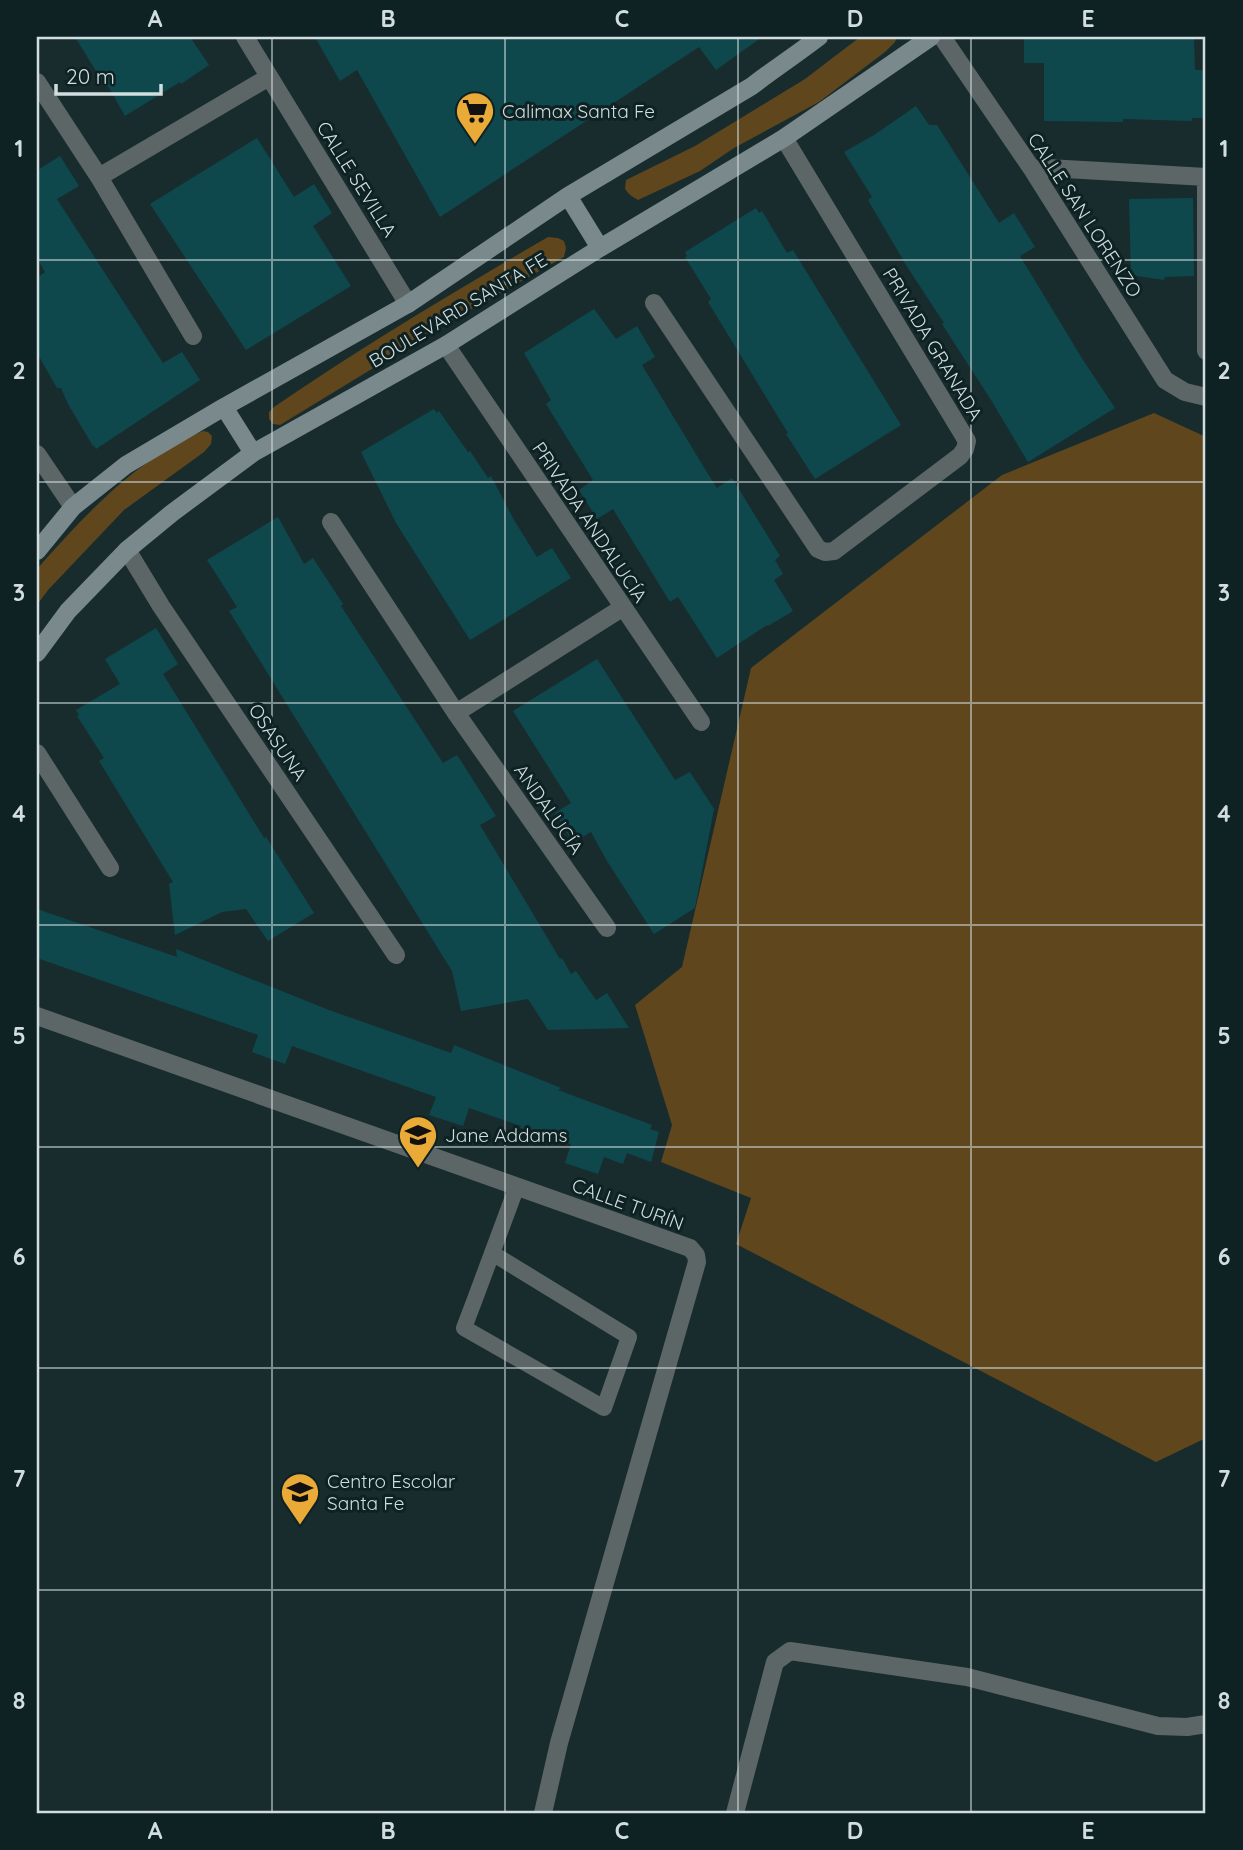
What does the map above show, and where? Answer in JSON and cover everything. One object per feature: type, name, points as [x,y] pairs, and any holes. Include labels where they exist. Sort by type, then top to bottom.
[{"type":"main road","name":"BOULEVARD SANTA FE","points":[[37,551],[73,507],[126,465],[408,304],[568,196],[752,86],[819,37]]},
{"type":"main road","name":"BOULEVARD SANTA FE","points":[[37,653],[68,611],[127,550],[253,453],[446,345],[600,248],[784,138],[930,37]]},
{"type":"main road","points":[[568,196],[600,248]]},
{"type":"main road","points":[[224,407],[253,453]]},
{"type":"street","name":"CALLE SEVILLA","points":[[245,37],[408,304]]},
{"type":"street","name":"CALLE SAN LORENZO","points":[[942,37],[1032,169],[1166,380],[1185,393],[1206,397]]},
{"type":"street","points":[[99,177],[269,77]]},
{"type":"street","points":[[37,82],[99,177],[193,336]]},
{"type":"street","name":"PRIVADA GRANADA","points":[[654,303],[818,550],[834,551],[960,456],[967,441],[784,138]]},
{"type":"street","points":[[1032,169],[1206,177],[1206,351]]},
{"type":"street","name":"PRIVADA ANDALUCÍA","points":[[446,345],[701,722]]},
{"type":"street","points":[[37,454],[73,507]]},
{"type":"street","name":"ANDALUCÍA","points":[[331,522],[456,713],[607,928]]},
{"type":"street","name":"OSASUNA","points":[[127,550],[161,606],[396,955]]},
{"type":"street","points":[[456,713],[622,608]]},
{"type":"street","points":[[37,753],[110,868]]},
{"type":"street","name":"CALLE TURÍN","points":[[37,1016],[690,1248],[696,1255],[697,1262],[559,1743],[543,1813]]},
{"type":"street","points":[[734,1813],[775,1662],[790,1651],[967,1677],[1158,1726],[1187,1727],[1206,1724]]},
{"type":"lane","points":[[492,1253],[629,1337],[604,1408],[464,1328],[517,1186]]},
{"type":"shaded area","points":[[860,37],[897,37],[885,52],[819,102],[734,148],[700,171],[638,200],[625,189],[626,180],[695,146],[805,79]]},
{"type":"shaded area","points":[[548,237],[564,241],[564,257],[452,320],[280,425],[273,424],[269,419],[269,412],[274,407],[341,362]]},
{"type":"shaded area","points":[[1154,413],[1206,437],[1206,1438],[1156,1462],[736,1244],[751,1198],[661,1162],[672,1125],[635,1005],[682,967],[751,668],[1002,475]]},
{"type":"shaded area","points":[[203,431],[212,436],[211,444],[204,452],[124,510],[37,605],[37,569],[73,529],[134,473],[179,443]]},
{"type":"building","points":[[75,37],[190,37],[209,65],[125,116]]},
{"type":"building","name":"Calimax Santa Fe","points":[[315,37],[762,37],[716,70],[699,47],[440,217],[357,70],[340,81]]},
{"type":"building","points":[[1024,37],[1194,37],[1195,70],[1203,70],[1203,86],[1206,86],[1206,118],[1192,118],[1192,121],[1044,121],[1044,63],[1024,63]]},
{"type":"building","points":[[916,106],[929,125],[937,125],[999,223],[1014,213],[1035,247],[1020,256],[1115,408],[1028,462],[906,265],[868,200],[872,197],[844,152]]},
{"type":"building","points":[[257,138],[294,197],[314,184],[332,213],[313,226],[351,286],[246,350],[150,204]]},
{"type":"building","points":[[60,156],[79,186],[57,199],[163,363],[182,352],[200,380],[96,449],[61,388],[57,388],[37,353],[37,278],[45,272],[37,258],[37,169]]},
{"type":"building","points":[[1193,198],[1194,276],[1165,277],[1164,280],[1131,275],[1129,199]]},
{"type":"building","points":[[756,208],[759,213],[762,211],[787,253],[793,250],[901,425],[815,479],[708,302],[711,299],[685,257],[685,252]]},
{"type":"building","points":[[594,309],[616,339],[637,326],[655,357],[642,365],[708,474],[717,488],[732,478],[780,556],[775,560],[783,574],[774,580],[793,611],[717,658],[678,597],[670,602],[613,509],[597,519],[579,490],[593,480],[546,404],[551,400],[524,353]]},
{"type":"building","points":[[434,409],[437,413],[439,411],[488,478],[491,476],[537,557],[552,548],[571,578],[470,640],[396,523],[361,452]]},
{"type":"building","points":[[278,517],[304,564],[313,558],[443,763],[457,755],[496,816],[480,825],[560,959],[562,958],[571,974],[576,971],[596,1000],[607,993],[629,1028],[548,1030],[528,999],[461,1011],[452,971],[229,611],[237,607],[207,560]]},
{"type":"building","points":[[156,628],[178,664],[163,674],[264,838],[266,837],[314,913],[268,941],[246,909],[222,912],[175,935],[169,884],[173,882],[99,761],[104,758],[77,716],[79,715],[76,710],[120,684],[105,659]]},
{"type":"building","points":[[597,659],[675,780],[690,772],[714,809],[695,908],[654,934],[591,832],[573,843],[555,813],[571,803],[513,711]]},
{"type":"building","points":[[37,909],[177,957],[176,949],[329,1010],[451,1053],[454,1045],[561,1088],[558,1090],[652,1125],[650,1129],[659,1132],[651,1162],[627,1153],[623,1164],[604,1157],[598,1174],[565,1163],[571,1144],[520,1128],[521,1126],[469,1108],[463,1126],[429,1115],[436,1097],[292,1046],[285,1064],[252,1052],[258,1035],[37,958]]},
{"type":"place","name":"Calimax Santa Fe","points":[[475,145]]},
{"type":"place","name":"Jane Addams","points":[[418,1169]]},
{"type":"place","name":"Centro Escolar Santa Fe","points":[[300,1526]]}]
